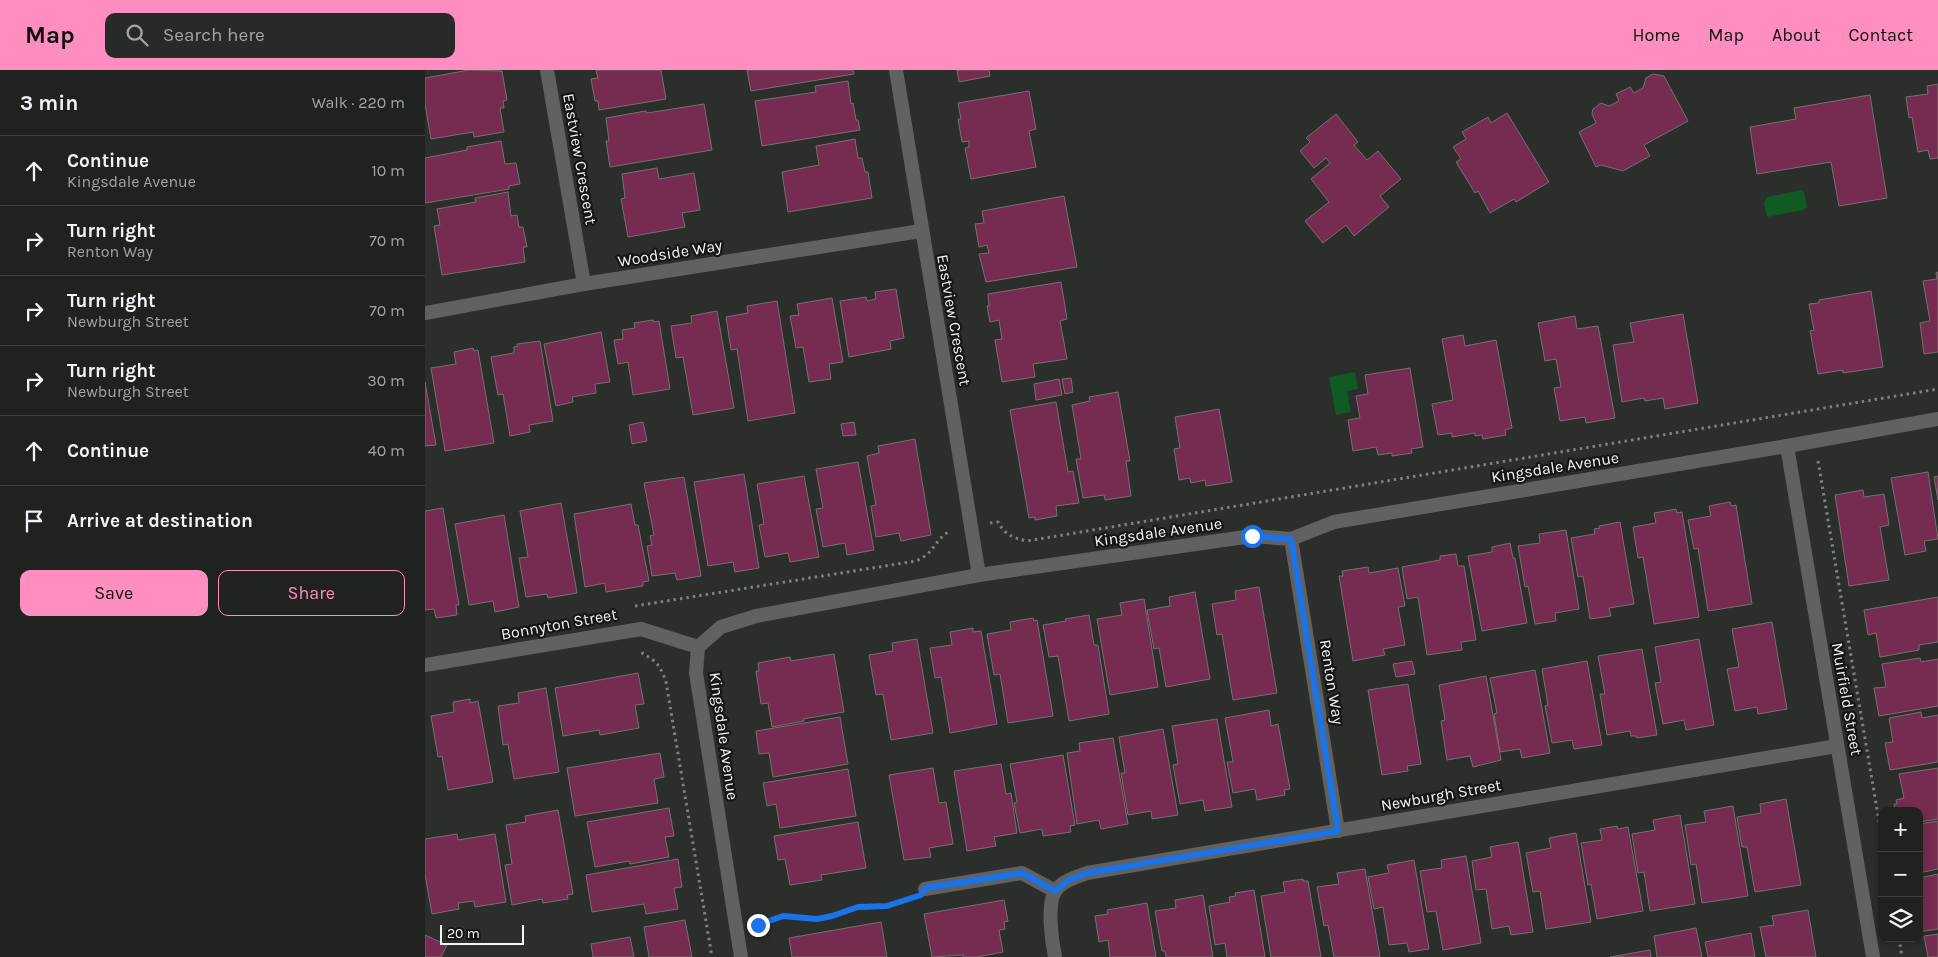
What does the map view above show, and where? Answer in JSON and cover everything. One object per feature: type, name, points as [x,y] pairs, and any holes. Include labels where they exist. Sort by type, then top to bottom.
[{"type":"street","name":"Eastview Crescent","points":[[547,70],[584,284]]},
{"type":"street","name":"Eastview Crescent","points":[[896,70],[979,575]]},
{"type":"street","name":"Woodside Way","points":[[425,313],[584,284],[921,231]]},
{"type":"street","name":"Kingsdale Avenue","points":[[741,957],[696,673],[698,647],[721,627],[756,616],[979,575],[1252,536],[1291,539],[1334,522],[1938,419]]},
{"type":"street","name":"Muirfield Street","points":[[1787,446],[1873,957]]},
{"type":"street","name":"Renton Way","points":[[1291,539],[1338,831]]},
{"type":"street","name":"Bonnyton Street","points":[[425,665],[641,628],[698,647]]},
{"type":"street","name":"Newburgh Street","points":[[1055,891],[1069,880],[1087,873],[1837,746]]},
{"type":"street","points":[[925,888],[1022,873],[1055,891],[1050,912],[1055,957]]},
{"type":"path","points":[[987,524],[998,522],[1004,532],[1015,539],[1027,541],[1938,389]]},
{"type":"path","points":[[1810,411],[1811,417]]},
{"type":"path","points":[[1819,468],[1878,815]]},
{"type":"path","points":[[630,607],[916,560],[926,557],[948,531],[954,530]]},
{"type":"path","points":[[641,648],[643,654],[654,660],[662,668],[666,682],[712,957]]},
{"type":"path","points":[[758,925],[783,916],[817,919],[858,907],[887,906],[921,895],[925,888]]},
{"type":"path","points":[[1900,942],[1902,957]]},
{"type":"shaded area","points":[[1802,190],[1807,207],[1803,210],[1767,217],[1764,202],[1767,197]]},
{"type":"shaded area","points":[[1355,372],[1358,389],[1347,391],[1351,412],[1336,415],[1329,377]]},
{"type":"building","points":[[469,70],[502,71],[507,100],[503,101],[504,108],[500,108],[504,132],[474,137],[473,132],[431,139],[425,104],[425,78]]},
{"type":"building","points":[[596,70],[661,70],[666,99],[599,110],[598,101],[595,101],[591,79],[598,78]]},
{"type":"building","points":[[747,70],[853,70],[854,74],[751,91]]},
{"type":"building","points":[[957,70],[989,70],[990,76],[959,82]]},
{"type":"building","points":[[1653,74],[1664,76],[1688,121],[1644,145],[1650,156],[1623,171],[1601,165],[1596,167],[1579,132],[1596,123],[1592,114],[1593,109],[1601,103],[1609,106],[1619,101],[1616,94],[1630,87],[1634,93],[1643,88],[1646,78]]},
{"type":"building","points":[[848,81],[851,104],[853,103],[860,130],[762,146],[755,101],[816,92],[815,86]]},
{"type":"building","points":[[1938,84],[1938,158],[1930,159],[1928,150],[1918,152],[1912,117],[1909,118],[1906,97],[1928,94],[1927,86]]},
{"type":"building","points":[[1029,91],[1036,129],[1029,131],[1036,167],[971,179],[965,148],[969,147],[969,141],[962,142],[958,119],[961,119],[958,103]]},
{"type":"building","points":[[1870,95],[1887,198],[1839,206],[1831,162],[1757,174],[1750,127],[1796,119],[1794,108]]},
{"type":"building","points":[[704,104],[712,150],[610,167],[606,141],[609,141],[606,118]]},
{"type":"building","points":[[1507,113],[1549,182],[1516,202],[1514,199],[1490,213],[1478,191],[1475,193],[1456,162],[1461,159],[1453,147],[1466,139],[1462,132],[1488,117],[1491,123]]},
{"type":"building","points":[[1336,114],[1358,142],[1354,145],[1367,160],[1378,151],[1401,179],[1380,196],[1389,207],[1354,236],[1346,225],[1323,243],[1305,221],[1329,202],[1311,179],[1330,163],[1326,158],[1314,168],[1300,151],[1310,142],[1306,138]]},
{"type":"building","points":[[855,139],[858,158],[862,158],[865,172],[868,172],[872,198],[788,212],[782,172],[819,165],[816,146]]},
{"type":"building","points":[[501,141],[505,164],[516,163],[520,184],[509,186],[509,189],[425,203],[425,158],[467,150],[467,147]]},
{"type":"building","points":[[657,168],[659,179],[694,173],[700,210],[682,213],[685,227],[628,237],[621,199],[625,198],[622,174]]},
{"type":"building","points":[[508,192],[511,216],[517,215],[519,227],[523,227],[527,247],[523,247],[525,262],[442,275],[434,226],[440,225],[437,209],[476,202],[475,198]]},
{"type":"building","points":[[1064,196],[1077,267],[986,282],[979,254],[989,253],[987,245],[979,247],[975,224],[984,223],[982,211]]},
{"type":"building","points":[[1938,272],[1938,352],[1924,354],[1920,323],[1930,321],[1923,281],[1937,279],[1936,273]]},
{"type":"building","points":[[1061,282],[1067,319],[1060,321],[1067,359],[1033,364],[1035,377],[1002,382],[995,340],[1002,339],[999,320],[990,322],[987,306],[989,306],[988,294]]},
{"type":"building","points":[[896,289],[904,338],[890,341],[891,349],[849,357],[840,301],[866,297],[867,301],[876,299],[875,292]]},
{"type":"building","points":[[1871,291],[1883,367],[1843,373],[1843,370],[1818,374],[1810,331],[1814,330],[1809,304],[1819,303],[1819,300]]},
{"type":"building","points":[[832,298],[843,362],[829,364],[831,379],[809,382],[803,347],[796,348],[790,316],[799,315],[797,304]]},
{"type":"building","points":[[777,301],[795,413],[748,421],[737,349],[731,350],[726,317],[748,313],[747,306]]},
{"type":"building","points":[[717,311],[734,408],[693,415],[683,357],[676,358],[671,326],[692,323],[691,316]]},
{"type":"building","points":[[1683,314],[1698,403],[1665,409],[1663,398],[1645,401],[1644,398],[1622,402],[1613,345],[1634,342],[1630,323]]},
{"type":"building","points":[[1575,316],[1577,329],[1598,326],[1615,418],[1586,423],[1585,417],[1560,421],[1554,388],[1561,387],[1556,359],[1545,361],[1538,323]]},
{"type":"building","points":[[653,320],[654,322],[659,321],[670,389],[633,395],[628,362],[618,364],[614,340],[623,339],[622,330],[635,328],[634,323]]},
{"type":"building","points":[[601,332],[610,382],[595,384],[596,393],[572,397],[573,402],[556,406],[544,344]]},
{"type":"building","points":[[1463,335],[1465,346],[1496,340],[1512,428],[1505,430],[1506,435],[1483,439],[1482,435],[1475,436],[1475,433],[1452,437],[1452,433],[1438,435],[1432,404],[1453,400],[1442,339]]},
{"type":"building","points":[[540,341],[553,421],[529,425],[530,432],[510,436],[503,394],[498,395],[491,357],[514,353],[514,347],[518,346],[517,344]]},
{"type":"building","points":[[473,348],[474,351],[478,350],[494,443],[445,451],[431,368],[456,364],[454,352]]},
{"type":"building","points":[[1410,368],[1423,447],[1411,449],[1412,453],[1392,456],[1392,453],[1378,455],[1376,447],[1353,451],[1348,420],[1360,418],[1356,396],[1368,394],[1365,375]]},
{"type":"building","points":[[1071,378],[1073,392],[1065,394],[1062,379]]},
{"type":"building","points":[[1059,379],[1062,395],[1036,400],[1034,384]]},
{"type":"building","points":[[425,382],[436,445],[425,446]]},
{"type":"building","points":[[1118,392],[1130,461],[1126,461],[1131,496],[1105,500],[1104,495],[1083,498],[1076,459],[1081,459],[1072,405],[1090,401],[1089,397]]},
{"type":"building","points":[[1056,402],[1068,472],[1073,471],[1079,503],[1056,506],[1057,516],[1035,520],[1035,517],[1029,518],[1010,410]]},
{"type":"building","points":[[1219,409],[1232,482],[1206,486],[1205,480],[1191,483],[1190,478],[1179,480],[1174,449],[1180,448],[1175,417]]},
{"type":"building","points":[[643,422],[647,441],[632,444],[629,425]]},
{"type":"building","points":[[854,422],[856,435],[843,436],[841,424]]},
{"type":"building","points":[[915,439],[931,535],[901,541],[899,533],[876,537],[871,506],[876,505],[867,456],[879,453],[878,446]]},
{"type":"building","points":[[858,462],[874,550],[847,555],[845,543],[823,547],[816,509],[823,508],[816,469]]},
{"type":"building","points":[[1928,472],[1938,539],[1924,541],[1926,551],[1905,555],[1891,478]]},
{"type":"building","points":[[744,474],[759,568],[735,572],[733,562],[708,566],[694,482]]},
{"type":"building","points":[[804,476],[819,557],[790,562],[788,553],[765,557],[759,525],[764,524],[757,484]]},
{"type":"building","points":[[1938,476],[1938,500],[1934,477]]},
{"type":"building","points":[[684,477],[701,576],[677,580],[675,573],[652,576],[647,546],[652,545],[650,536],[654,535],[644,483]]},
{"type":"building","points":[[1863,490],[1864,497],[1884,494],[1889,525],[1880,527],[1889,580],[1849,586],[1835,495]]},
{"type":"building","points":[[1730,502],[1731,506],[1736,505],[1752,604],[1708,611],[1698,548],[1694,549],[1688,520],[1711,516],[1709,506]]},
{"type":"building","points":[[561,503],[577,593],[548,598],[547,594],[526,597],[519,558],[528,557],[520,511]]},
{"type":"building","points":[[631,504],[635,525],[638,525],[649,581],[643,582],[643,586],[606,592],[605,583],[585,587],[574,514]]},
{"type":"building","points":[[443,508],[459,605],[456,605],[457,615],[436,618],[434,609],[425,610],[425,511]]},
{"type":"building","points":[[1676,509],[1677,513],[1682,512],[1699,617],[1654,624],[1643,557],[1638,558],[1633,527],[1656,523],[1654,513]]},
{"type":"building","points":[[504,515],[519,607],[495,612],[493,601],[469,605],[455,524]]},
{"type":"building","points":[[1620,522],[1634,604],[1609,608],[1611,616],[1590,619],[1583,576],[1578,577],[1571,538],[1595,534],[1594,529],[1600,528],[1599,526]]},
{"type":"building","points":[[1566,530],[1579,609],[1555,613],[1556,621],[1535,624],[1528,586],[1525,587],[1518,546],[1540,543],[1539,534]]},
{"type":"building","points":[[1510,543],[1513,558],[1515,558],[1527,623],[1482,631],[1468,556],[1492,552],[1492,547]]},
{"type":"building","points":[[1456,554],[1458,566],[1464,566],[1476,640],[1461,642],[1462,650],[1427,655],[1418,597],[1407,599],[1402,567],[1440,560],[1440,556]]},
{"type":"building","points":[[1368,567],[1369,573],[1398,568],[1405,606],[1398,607],[1405,645],[1383,649],[1385,655],[1353,661],[1339,576],[1343,576],[1342,571]]},
{"type":"building","points":[[1259,587],[1277,693],[1233,700],[1222,634],[1217,635],[1212,604],[1236,600],[1235,591]]},
{"type":"building","points":[[1195,592],[1210,679],[1166,687],[1159,648],[1154,649],[1147,610],[1170,606],[1169,597]]},
{"type":"building","points":[[1938,597],[1938,642],[1919,645],[1919,650],[1880,657],[1876,633],[1868,635],[1864,610]]},
{"type":"building","points":[[1144,599],[1158,687],[1110,695],[1097,619],[1122,615],[1120,603]]},
{"type":"building","points":[[1089,615],[1094,645],[1098,645],[1109,714],[1069,721],[1058,656],[1049,657],[1043,625]]},
{"type":"building","points":[[1033,618],[1034,621],[1037,620],[1053,716],[1008,723],[1000,674],[994,675],[987,634],[1011,630],[1010,622]]},
{"type":"building","points":[[1772,622],[1787,709],[1758,714],[1757,707],[1735,711],[1727,669],[1739,667],[1732,629]]},
{"type":"building","points":[[973,628],[973,632],[981,631],[997,724],[950,733],[941,677],[935,678],[930,648],[952,645],[950,632]]},
{"type":"building","points":[[917,639],[933,733],[891,740],[883,694],[876,695],[869,655],[893,651],[892,643]]},
{"type":"building","points":[[1699,639],[1714,725],[1686,730],[1684,720],[1663,724],[1655,683],[1661,682],[1655,647]]},
{"type":"building","points":[[1642,649],[1657,735],[1637,738],[1636,736],[1631,736],[1630,731],[1607,735],[1600,694],[1605,694],[1598,656]]},
{"type":"building","points":[[834,654],[844,712],[803,719],[804,721],[772,727],[768,703],[761,704],[756,671],[759,671],[758,663],[790,657],[791,661]]},
{"type":"building","points":[[1920,658],[1921,662],[1938,659],[1938,706],[1879,716],[1874,688],[1886,687],[1882,664]]},
{"type":"building","points":[[1412,661],[1415,674],[1396,677],[1393,664]]},
{"type":"building","points":[[1587,661],[1602,745],[1574,749],[1572,740],[1552,743],[1545,706],[1548,705],[1542,669]]},
{"type":"building","points":[[1535,670],[1550,753],[1522,758],[1520,749],[1500,752],[1494,714],[1497,713],[1490,678]]},
{"type":"building","points":[[638,673],[644,704],[635,705],[639,728],[600,735],[599,730],[563,736],[555,688]]},
{"type":"building","points":[[1486,676],[1501,760],[1473,767],[1470,756],[1447,760],[1441,721],[1445,720],[1439,685]]},
{"type":"building","points":[[1408,684],[1421,764],[1407,766],[1408,771],[1382,775],[1368,690]]},
{"type":"building","points":[[546,688],[559,772],[514,779],[508,744],[503,745],[498,706],[519,703],[518,693]]},
{"type":"building","points":[[470,699],[470,703],[478,701],[493,782],[448,790],[442,756],[438,757],[431,716],[454,712],[453,702]]},
{"type":"building","points":[[1269,710],[1271,726],[1278,724],[1290,789],[1284,790],[1285,795],[1257,800],[1255,789],[1233,793],[1227,762],[1233,762],[1225,718]]},
{"type":"building","points":[[1921,712],[1922,718],[1938,715],[1938,762],[1890,770],[1885,743],[1893,742],[1889,718]]},
{"type":"building","points":[[840,717],[848,764],[773,777],[769,753],[759,754],[756,731]]},
{"type":"building","points":[[1217,719],[1232,807],[1205,811],[1203,800],[1180,804],[1173,765],[1178,764],[1172,726]]},
{"type":"building","points":[[1163,729],[1178,815],[1152,819],[1151,811],[1128,815],[1121,773],[1125,773],[1119,737]]},
{"type":"building","points":[[1113,738],[1128,824],[1101,829],[1099,820],[1077,824],[1067,753],[1080,751],[1079,743]]},
{"type":"building","points":[[660,753],[664,777],[654,779],[658,803],[575,816],[567,768]]},
{"type":"building","points":[[1063,755],[1075,825],[1070,826],[1071,832],[1043,836],[1042,829],[1020,833],[1014,803],[1017,802],[1010,764]]},
{"type":"building","points":[[1001,764],[1006,794],[1011,793],[1017,833],[994,837],[996,846],[967,851],[954,771]]},
{"type":"building","points":[[933,768],[939,803],[946,802],[953,844],[929,848],[931,857],[904,860],[889,775]]},
{"type":"building","points":[[1938,768],[1938,819],[1923,821],[1923,807],[1894,807],[1894,804],[1897,804],[1896,800],[1904,798],[1899,774]]},
{"type":"building","points":[[848,769],[856,816],[780,828],[776,804],[767,806],[763,783]]},
{"type":"building","points":[[1786,799],[1801,885],[1755,892],[1747,847],[1742,847],[1737,817],[1761,813],[1760,804]]},
{"type":"building","points":[[1733,806],[1748,896],[1702,903],[1696,864],[1691,865],[1685,825],[1706,822],[1704,811]]},
{"type":"building","points":[[669,808],[674,836],[665,837],[669,857],[630,864],[629,861],[595,867],[587,822]]},
{"type":"building","points":[[558,810],[573,894],[567,895],[568,899],[543,903],[542,899],[512,905],[505,865],[512,864],[506,825],[526,822],[525,816]]},
{"type":"building","points":[[1680,815],[1695,904],[1650,911],[1644,872],[1638,873],[1632,834],[1655,830],[1653,820]]},
{"type":"building","points":[[1938,821],[1938,869],[1923,872],[1923,852],[1923,823]]},
{"type":"building","points":[[858,822],[866,868],[821,875],[822,880],[790,885],[785,859],[778,860],[774,836]]},
{"type":"building","points":[[1617,826],[1618,829],[1628,827],[1643,911],[1597,919],[1591,884],[1588,885],[1581,843],[1602,840],[1600,829]]},
{"type":"building","points":[[1576,833],[1591,922],[1546,929],[1540,891],[1533,892],[1526,853],[1551,848],[1549,838]]},
{"type":"building","points":[[457,834],[458,840],[495,834],[506,902],[475,907],[474,901],[458,903],[459,909],[432,914],[425,874],[425,839]]},
{"type":"building","points":[[1518,842],[1533,932],[1511,935],[1509,926],[1492,929],[1486,889],[1476,890],[1472,861],[1492,857],[1490,847]]},
{"type":"building","points":[[1466,856],[1481,943],[1443,950],[1436,911],[1427,912],[1420,871],[1442,868],[1441,860]]},
{"type":"building","points":[[678,859],[682,887],[674,888],[678,909],[646,914],[644,904],[592,912],[586,875]]},
{"type":"building","points":[[1414,860],[1429,949],[1409,952],[1407,943],[1389,945],[1383,907],[1374,909],[1368,877],[1389,873],[1387,865]]},
{"type":"building","points":[[1365,869],[1380,957],[1334,957],[1328,925],[1324,926],[1317,887],[1339,884],[1337,873]]},
{"type":"building","points":[[1938,874],[1938,929],[1923,931],[1923,897],[1923,877]]},
{"type":"building","points":[[1303,879],[1303,881],[1308,881],[1321,957],[1271,957],[1261,896],[1285,892],[1283,882]]},
{"type":"building","points":[[1254,890],[1265,957],[1227,957],[1225,943],[1215,945],[1209,906],[1230,902],[1229,897],[1236,896],[1235,893]]},
{"type":"building","points":[[1203,895],[1213,957],[1166,957],[1165,951],[1162,951],[1155,911],[1176,908],[1175,900]]},
{"type":"building","points":[[1004,900],[1008,921],[1004,922],[1005,929],[999,930],[1003,952],[977,957],[963,957],[963,955],[932,957],[924,914]]},
{"type":"building","points":[[1147,903],[1156,957],[1110,957],[1108,940],[1099,942],[1095,916],[1108,914],[1107,910]]},
{"type":"building","points":[[1808,910],[1816,957],[1766,957],[1760,927],[1774,925],[1772,916]]},
{"type":"building","points":[[685,920],[692,957],[649,957],[644,927]]},
{"type":"building","points":[[881,922],[887,957],[792,957],[789,938]]},
{"type":"building","points":[[1696,928],[1702,957],[1657,957],[1654,936]]},
{"type":"building","points":[[1751,933],[1755,957],[1708,957],[1705,942]]},
{"type":"building","points":[[1938,934],[1938,957],[1928,957],[1924,936]]},
{"type":"building","points":[[425,935],[447,945],[441,957],[425,957]]},
{"type":"building","points":[[630,937],[634,957],[593,957],[591,944]]},
{"type":"building","points":[[1650,950],[1651,957],[1610,957]]},
{"type":"route","points":[[758,925],[783,916],[817,919],[858,907],[887,906],[921,895],[925,888],[1022,873],[1055,891],[1069,880],[1087,873],[1338,831],[1291,539],[1252,536]]}]
